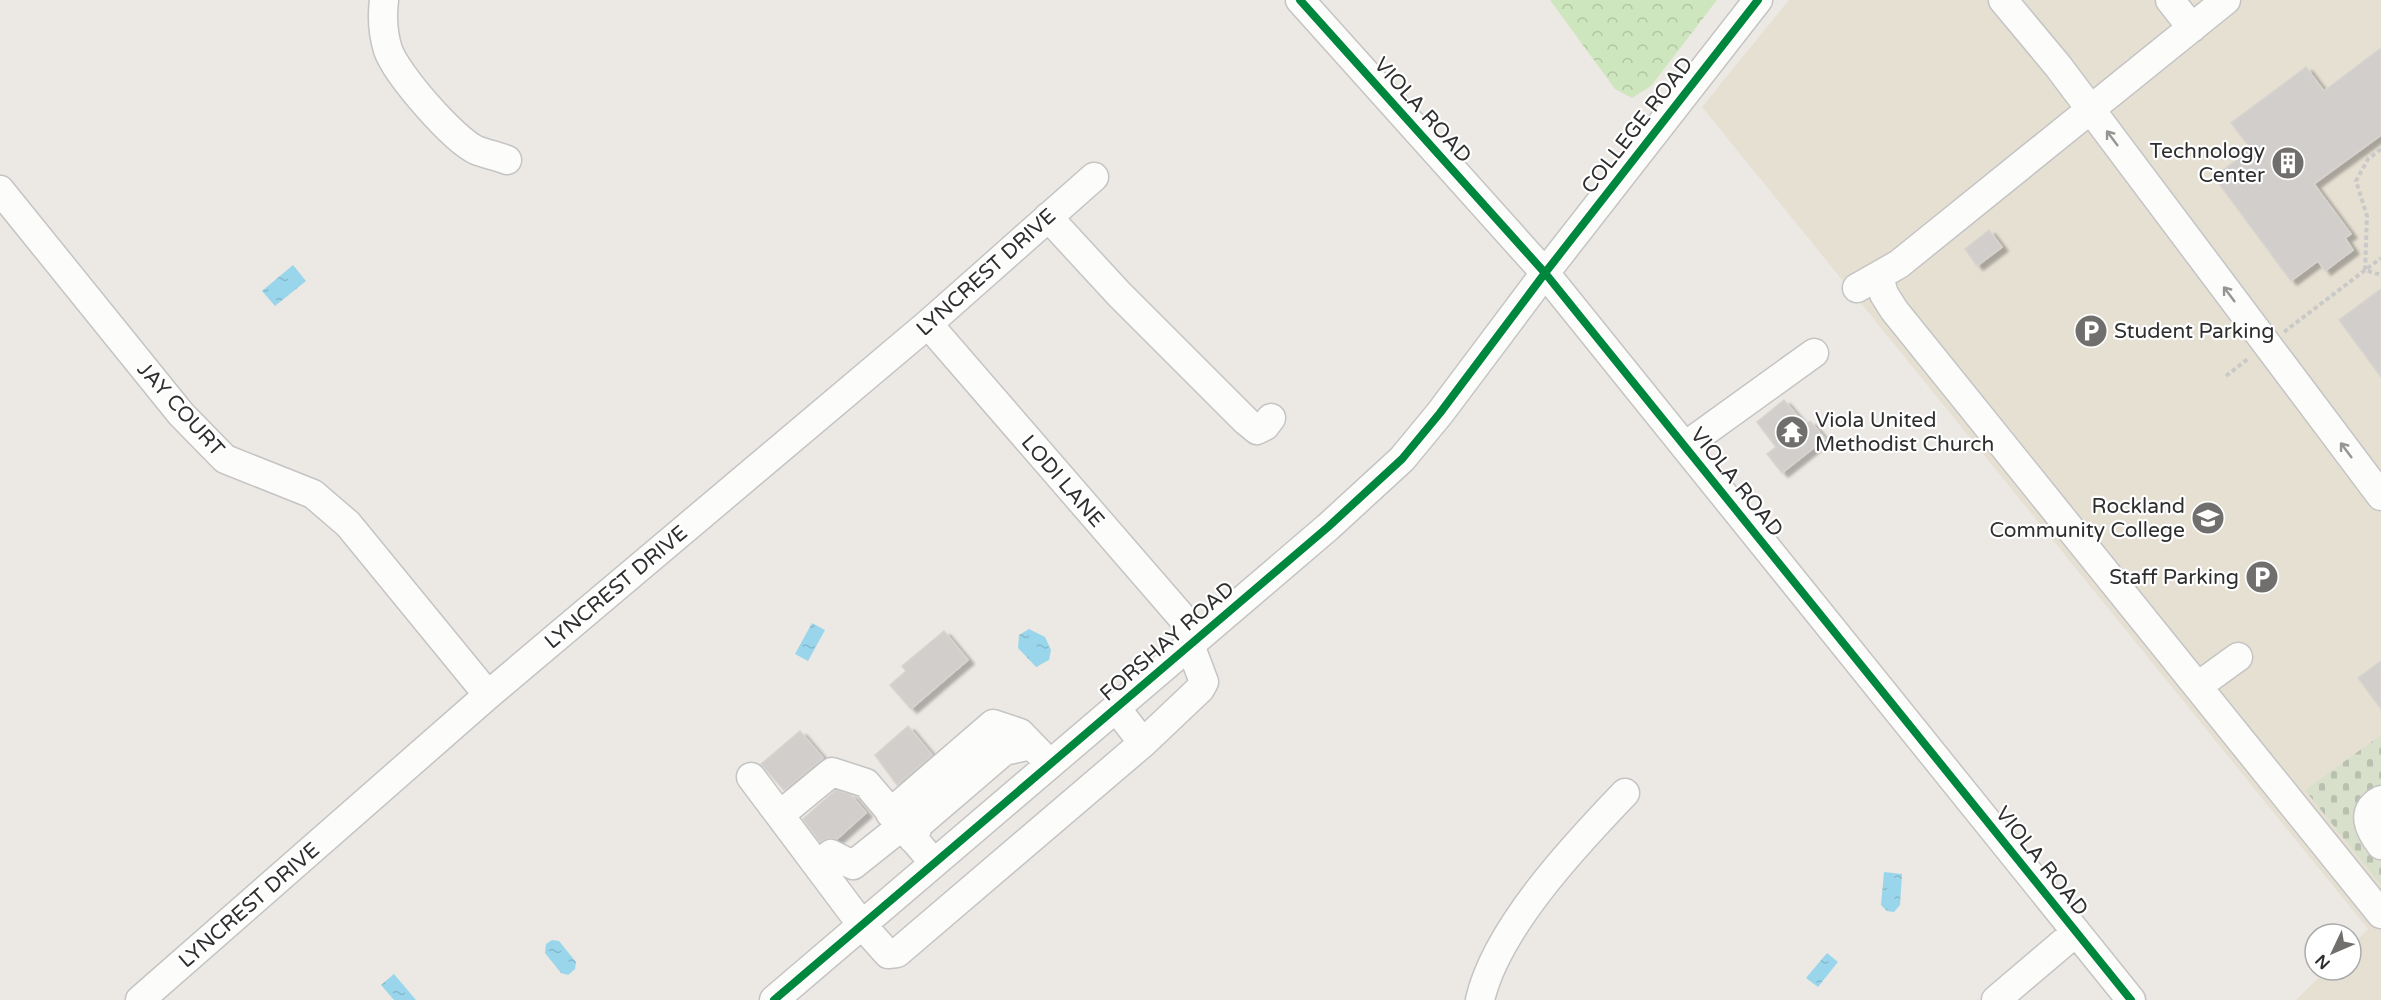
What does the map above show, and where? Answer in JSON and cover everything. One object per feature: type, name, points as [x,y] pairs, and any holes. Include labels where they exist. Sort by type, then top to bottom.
[{"type":"street","points":[[384,0],[382,18],[388,50],[400,71],[448,129],[475,149],[507,160]]},
{"type":"street","name":"VIOLA ROAD","points":[[1300,0],[1545,273],[2131,1000]]},
{"type":"street","name":"COLLEGE ROAD","points":[[1545,273],[1758,0]]},
{"type":"street","points":[[2003,0],[2091,111],[2381,496]]},
{"type":"street","points":[[2170,0],[2192,28]]},
{"type":"street","points":[[2226,0],[1899,264],[1868,283],[1884,294],[1894,310],[2380,910]]},
{"type":"street","name":"LYNCREST DRIVE","points":[[140,1000],[488,695],[928,324],[1094,177]]},
{"type":"street","name":"JAY COURT","points":[[0,190],[181,414],[225,459],[313,494],[348,524],[488,695]]},
{"type":"street","points":[[1048,217],[1119,294],[1246,421],[1257,430],[1265,426],[1271,418]]},
{"type":"street","name":"FORSHAY ROAD","points":[[774,1000],[934,863],[1041,755],[1116,708],[1367,493],[1402,459],[1440,413],[1545,273]]},
{"type":"street","name":"LODI LANE","points":[[928,324],[1194,641]]},
{"type":"street","points":[[1685,446],[1814,353]]},
{"type":"street","points":[[751,777],[862,925],[888,954],[897,953],[1143,743],[1200,689],[1204,682],[1194,641]]},
{"type":"street","points":[[2198,686],[2238,657]]},
{"type":"street","points":[[1116,708],[1143,743]]},
{"type":"street","points":[[818,865],[831,854],[853,865],[902,826],[919,824],[1004,751],[1041,755]]},
{"type":"street","points":[[781,814],[832,772],[866,783],[934,863]]},
{"type":"street","points":[[1480,1000],[1501,949],[1533,898],[1574,846],[1625,793]]},
{"type":"street","points":[[2381,801],[2369,813],[2367,822],[2370,831],[2381,845]]},
{"type":"street","points":[[1996,1000],[2076,932]]},
{"type":"path","points":[[2365,270],[2367,216],[2356,181],[2368,159],[2381,149]]},
{"type":"path","points":[[2226,376],[2381,258]]},
{"type":"path","points":[[2365,270],[2381,274]]},
{"type":"shaded area","name":"Rockland Community College","points":[[1789,0],[2381,0],[2381,1000],[2296,1000],[2314,982],[2363,982],[2363,934],[2368,929],[1702,107]]},
{"type":"green space","points":[[1550,0],[1717,0],[1651,86],[1632,98],[1615,89]]},
{"type":"green space","points":[[2381,735],[2381,885],[2305,790]]},
{"type":"water","points":[[293,265],[306,281],[275,306],[262,291]]},
{"type":"water","points":[[812,623],[825,630],[808,661],[795,654]]},
{"type":"water","points":[[1029,629],[1045,637],[1051,650],[1049,660],[1036,667],[1018,648],[1019,635]]},
{"type":"water","points":[[1884,872],[1902,874],[1900,905],[1894,912],[1887,911],[1881,905]]},
{"type":"water","points":[[552,940],[559,941],[576,962],[575,969],[568,975],[561,973],[545,953],[546,944]]},
{"type":"water","points":[[1827,953],[1838,962],[1818,987],[1806,978]]},
{"type":"water","points":[[394,974],[416,1000],[394,1000],[381,985]]},
{"type":"building","name":"Technology Center","points":[[2381,48],[2381,135],[2314,184],[2351,234],[2345,238],[2353,250],[2325,271],[2318,261],[2291,281],[2214,177],[2251,149],[2231,123],[2306,67],[2324,91]]},
{"type":"building","points":[[1989,230],[2002,247],[1977,266],[1965,249]]},
{"type":"building","points":[[2381,289],[2381,377],[2339,320]]},
{"type":"building","name":"Viola United Methodist Church","points":[[1784,400],[1805,425],[1810,421],[1825,439],[1782,473],[1767,454],[1776,447],[1757,422]]},
{"type":"building","points":[[944,631],[968,660],[911,709],[890,685],[906,671],[902,666]]},
{"type":"building","points":[[2381,661],[2381,709],[2358,678]]},
{"type":"building","points":[[908,726],[932,755],[897,785],[875,755]]},
{"type":"building","points":[[800,731],[823,758],[784,790],[761,764]]},
{"type":"building","points":[[836,790],[851,795],[866,813],[837,839],[828,838],[820,842],[803,819]]},
{"type":"cycle path","points":[[1300,0],[1545,273],[2131,1000]]},
{"type":"cycle path","points":[[774,1000],[1328,527],[1402,459],[1440,413],[1545,273],[1758,0]]},
{"type":"place","name":"Technology Center","points":[[2288,163]]},
{"type":"place","name":"Student Parking","points":[[2091,331]]},
{"type":"place","name":"Viola United Methodist Church","points":[[1792,432]]},
{"type":"place","name":"Rockland Community College","points":[[2208,518]]},
{"type":"place","name":"Staff Parking","points":[[2262,577]]}]
